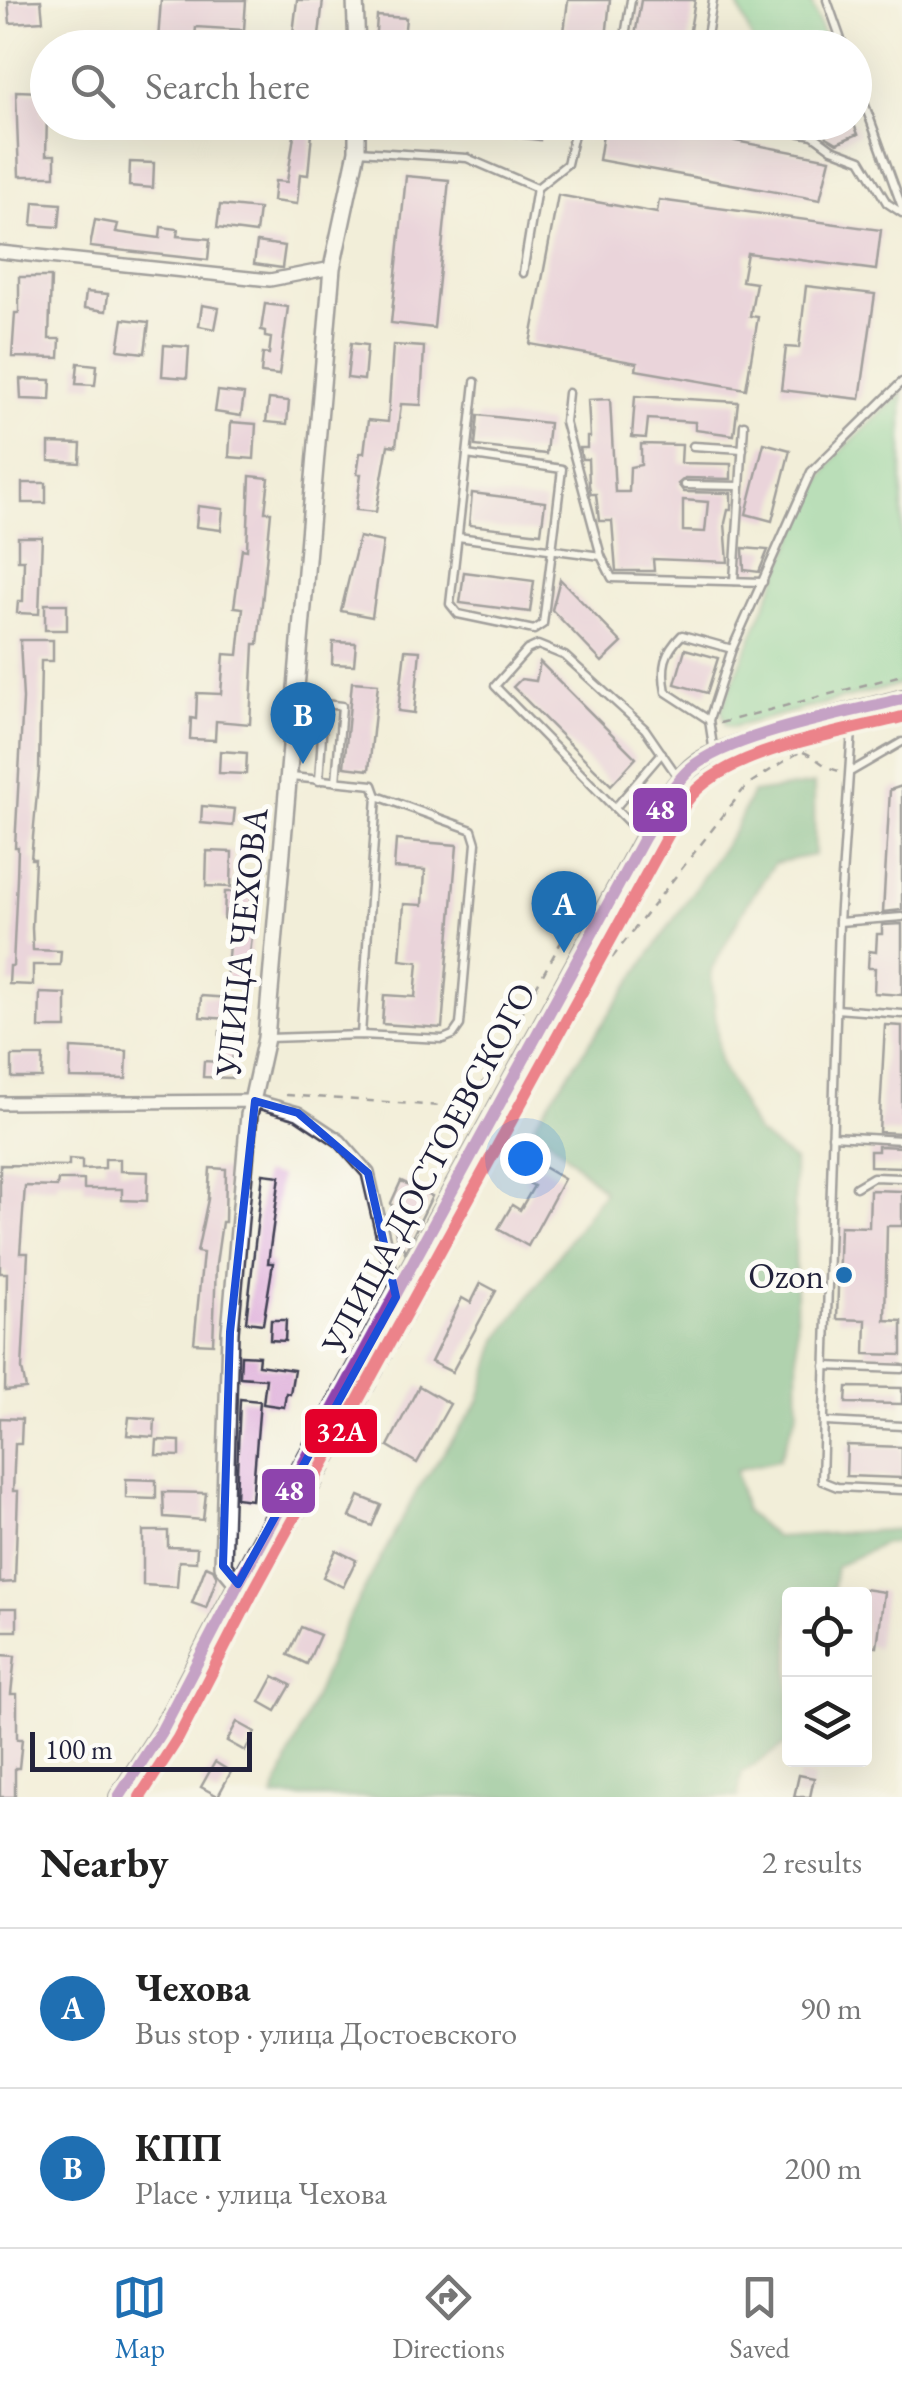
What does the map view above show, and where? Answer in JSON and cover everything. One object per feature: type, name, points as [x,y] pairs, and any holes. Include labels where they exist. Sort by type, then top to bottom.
[{"type":"main road","name":"УЛИЦА ДОСТОЕВСКОГО","points":[[119,1797],[162,1730],[644,838],[680,780],[694,764],[714,754],[902,699]]},
{"type":"street","points":[[356,0],[356,30]]},
{"type":"street","name":"УЛИЦА ЧЕХОВА","points":[[238,1584],[223,1566],[230,1332],[249,1115],[266,1038],[332,268],[357,140]]},
{"type":"street","points":[[0,252],[270,280],[332,268]]},
{"type":"street","points":[[0,1104],[255,1100],[298,1113],[340,1141],[368,1172],[396,1297]]},
{"type":"lane","points":[[626,30],[631,0]]},
{"type":"lane","points":[[709,30],[713,0]]},
{"type":"lane","points":[[827,0],[838,30]]},
{"type":"lane","points":[[872,126],[902,210]]},
{"type":"lane","points":[[522,273],[536,188],[567,164],[573,140]]},
{"type":"lane","points":[[820,140],[862,160],[888,203],[902,210]]},
{"type":"lane","points":[[357,151],[467,158],[536,188]]},
{"type":"lane","points":[[466,454],[562,469],[544,624],[534,630],[458,614],[450,604],[466,454],[475,382]]},
{"type":"lane","points":[[714,754],[710,723],[732,650],[811,472],[902,382]]},
{"type":"lane","points":[[568,393],[566,422],[600,556],[612,578],[763,582]]},
{"type":"lane","points":[[734,582],[744,424]]},
{"type":"lane","points":[[692,446],[742,449]]},
{"type":"lane","points":[[686,485],[740,486]]},
{"type":"lane","points":[[458,536],[600,556]]},
{"type":"lane","points":[[710,723],[666,692],[662,673],[666,652],[682,635],[732,650]]},
{"type":"lane","points":[[644,838],[495,686],[527,650],[538,645],[550,648],[565,656],[645,729],[680,780]]},
{"type":"lane","points":[[318,781],[324,704],[342,706],[336,782]]},
{"type":"lane","points":[[853,712],[839,922],[822,1482],[837,1487],[902,1490]]},
{"type":"lane","points":[[851,771],[902,742]]},
{"type":"lane","points":[[615,808],[662,753]]},
{"type":"lane","points":[[287,775],[373,784],[378,796],[362,1035]]},
{"type":"lane","points":[[266,1038],[362,1035],[443,1039],[454,1035],[460,1026],[476,843],[472,830],[378,796]]},
{"type":"lane","points":[[839,922],[902,918]]},
{"type":"lane","points":[[836,1009],[902,1014]]},
{"type":"lane","points":[[832,1136],[902,1140]]},
{"type":"lane","points":[[856,1187],[872,1178],[902,1178]]},
{"type":"lane","points":[[825,1366],[902,1369]]},
{"type":"lane","points":[[826,1422],[902,1426]]},
{"type":"path","points":[[710,723],[902,676]]},
{"type":"path","points":[[146,1797],[326,1478],[601,972],[747,785],[826,740],[852,739]]},
{"type":"path","points":[[802,752],[824,767],[851,771]]},
{"type":"path","points":[[255,1100],[277,1094],[469,1108],[576,915]]},
{"type":"highlighted area","points":[[255,1101],[298,1113],[368,1173],[396,1297],[238,1584],[223,1566],[230,1332]]},
{"type":"green space","points":[[736,0],[810,0],[821,30],[748,30]]},
{"type":"green space","points":[[902,393],[902,684],[733,727],[726,725],[721,710],[813,492],[837,455]]},
{"type":"green space","points":[[814,784],[815,855],[775,863],[748,902],[711,971],[720,1062],[756,1132],[794,1161],[798,1411],[779,1460],[736,1470],[745,1511],[775,1537],[902,1529],[902,1542],[883,1544],[836,1567],[833,1587],[782,1587],[782,1747],[742,1773],[738,1797],[273,1797],[341,1632],[418,1489],[479,1402],[497,1341],[604,1191],[534,1124],[734,831],[752,793]]},
{"type":"building","points":[[41,0],[43,21],[10,23],[8,1]]},
{"type":"building","points":[[161,0],[246,0],[244,30],[196,27],[159,30]]},
{"type":"building","points":[[297,0],[323,0],[320,30],[293,30]]},
{"type":"building","points":[[568,0],[610,0],[607,30],[564,30]]},
{"type":"building","points":[[641,0],[695,0],[690,30],[636,30]]},
{"type":"building","points":[[377,16],[406,18],[405,30],[376,30]]},
{"type":"building","points":[[16,91],[30,92],[30,140],[46,140],[46,155],[55,155],[55,176],[19,176]]},
{"type":"building","points":[[293,140],[311,140],[308,175],[300,174],[297,204],[273,201],[275,181],[287,182]]},
{"type":"building","points":[[602,140],[730,140],[830,159],[820,200],[599,160]]},
{"type":"building","points":[[130,162],[154,163],[153,188],[129,186]]},
{"type":"building","points":[[406,176],[449,180],[434,328],[391,323]]},
{"type":"building","points":[[558,195],[657,213],[659,200],[881,230],[876,270],[747,253],[742,281],[756,283],[750,316],[758,317],[746,389],[636,370],[637,363],[530,344]]},
{"type":"building","points":[[34,202],[61,204],[59,227],[32,225]]},
{"type":"building","points":[[220,205],[259,209],[256,233],[217,228]]},
{"type":"building","points":[[95,220],[118,224],[116,232],[160,238],[161,227],[178,229],[177,236],[210,239],[208,260],[90,247]]},
{"type":"building","points":[[257,242],[285,246],[282,268],[254,264]]},
{"type":"building","points":[[19,277],[51,277],[49,339],[60,339],[59,358],[12,357],[15,313],[19,313]]},
{"type":"building","points":[[806,286],[875,294],[860,399],[781,390],[786,347],[799,348]]},
{"type":"building","points":[[86,292],[108,294],[106,311],[84,308]]},
{"type":"building","points":[[265,304],[288,307],[279,375],[261,373],[263,353],[269,354],[271,338],[261,330]]},
{"type":"building","points":[[202,305],[219,308],[215,329],[199,326]]},
{"type":"building","points":[[123,319],[149,322],[145,353],[118,350]]},
{"type":"building","points":[[351,343],[367,345],[364,380],[347,378]]},
{"type":"building","points":[[164,345],[189,347],[187,378],[162,376]]},
{"type":"building","points":[[393,345],[424,347],[421,405],[401,404],[396,446],[388,445],[376,512],[356,510],[361,474],[357,474],[368,420],[388,422]]},
{"type":"building","points":[[78,363],[97,365],[95,385],[76,384]]},
{"type":"building","points":[[20,379],[51,380],[50,400],[21,399]]},
{"type":"building","points":[[218,391],[244,394],[241,416],[215,412]]},
{"type":"building","points":[[635,396],[738,402],[734,435],[695,430],[695,422],[648,419],[646,438],[632,437]]},
{"type":"building","points":[[269,399],[289,401],[287,424],[266,422]]},
{"type":"building","points":[[610,399],[615,492],[629,492],[630,467],[641,465],[641,444],[682,445],[681,463],[731,464],[731,479],[685,478],[678,484],[684,492],[731,493],[731,510],[725,523],[728,562],[653,559],[654,571],[616,571],[612,521],[599,521],[596,494],[591,494],[589,485],[588,459],[582,459],[579,448],[587,448],[590,437],[588,400]],"holes":[[[683,500],[708,502],[705,532],[683,531]]]},
{"type":"building","points":[[478,415],[549,423],[546,454],[475,446]]},
{"type":"building","points":[[231,422],[256,424],[254,459],[229,457]]},
{"type":"building","points":[[49,443],[81,444],[80,463],[49,461]]},
{"type":"building","points":[[764,443],[790,450],[772,521],[746,514]]},
{"type":"building","points":[[250,476],[269,478],[265,512],[271,512],[258,644],[254,644],[250,724],[216,721],[215,740],[190,739],[197,693],[221,694],[224,654],[238,655],[243,608],[234,607],[242,549],[247,550]]},
{"type":"building","points":[[22,483],[46,483],[46,503],[22,503]]},
{"type":"building","points":[[472,493],[545,502],[541,533],[469,525]]},
{"type":"building","points":[[198,506],[223,509],[221,530],[196,527]]},
{"type":"building","points":[[18,537],[42,537],[39,614],[17,613],[18,601],[23,601],[24,560],[18,560]]},
{"type":"building","points":[[359,537],[383,542],[372,617],[341,611]]},
{"type":"building","points":[[743,548],[768,550],[759,572],[744,570]]},
{"type":"building","points":[[464,572],[534,581],[530,612],[460,603]]},
{"type":"building","points":[[560,579],[622,643],[602,662],[552,610]]},
{"type":"building","points":[[45,604],[67,604],[67,630],[45,630]]},
{"type":"building","points":[[20,640],[53,640],[53,661],[41,661],[39,771],[31,859],[35,859],[32,928],[33,950],[61,951],[60,965],[33,965],[33,985],[9,984],[13,966],[23,699]]},
{"type":"building","points":[[333,642],[356,643],[354,665],[332,664]]},
{"type":"building","points":[[685,649],[718,658],[707,693],[675,684]]},
{"type":"building","points":[[405,650],[420,651],[414,713],[398,711]]},
{"type":"building","points":[[540,662],[636,758],[611,785],[513,687],[521,679],[536,681]]},
{"type":"building","points":[[352,682],[378,684],[369,770],[344,767]]},
{"type":"building","points":[[220,751],[247,753],[246,774],[219,773]]},
{"type":"building","points":[[902,786],[902,910],[883,912],[890,790]]},
{"type":"building","points":[[202,806],[235,809],[233,826],[201,823]]},
{"type":"building","points":[[396,840],[457,845],[442,1028],[382,1024],[384,995],[415,997],[418,962],[400,960],[404,904],[423,905],[425,870],[394,868]]},
{"type":"building","points":[[207,851],[232,852],[231,887],[206,886]]},
{"type":"building","points":[[225,892],[251,892],[253,926],[247,984],[226,982],[231,919],[224,919]]},
{"type":"building","points":[[902,924],[902,995],[874,993],[875,968],[868,968],[869,951],[876,952],[882,925]]},
{"type":"building","points":[[40,993],[66,994],[66,1028],[39,1028]]},
{"type":"building","points":[[201,996],[230,998],[229,1019],[200,1017]]},
{"type":"building","points":[[885,1025],[902,1026],[902,1133],[879,1132]]},
{"type":"building","points":[[220,1031],[238,1032],[237,1047],[233,1047],[232,1078],[203,1077],[204,1061],[218,1062]]},
{"type":"building","points":[[71,1048],[127,1051],[126,1079],[70,1078]]},
{"type":"building","points":[[12,1056],[43,1056],[42,1078],[12,1078]]},
{"type":"building","points":[[878,1146],[902,1147],[902,1167],[870,1166],[870,1151],[878,1151]]},
{"type":"building","points":[[69,1159],[82,1160],[82,1169],[105,1168],[105,1159],[120,1159],[120,1171],[148,1172],[147,1201],[122,1200],[122,1189],[84,1189],[84,1180],[58,1180],[57,1187],[25,1186],[20,1253],[28,1253],[22,1369],[26,1389],[5,1391],[7,1273],[0,1273],[0,1165],[69,1166]]},
{"type":"building","points":[[535,1162],[564,1179],[528,1246],[498,1229],[512,1205],[520,1210],[534,1186],[525,1181]]},
{"type":"building","points":[[210,1168],[226,1169],[213,1344],[194,1343],[203,1253],[197,1252]]},
{"type":"building","points":[[263,1174],[280,1176],[263,1324],[246,1322]]},
{"type":"building","points":[[401,1181],[432,1196],[405,1252],[398,1246],[395,1229],[399,1230],[391,1203]]},
{"type":"building","points":[[870,1190],[902,1191],[902,1226],[887,1226],[885,1320],[902,1321],[902,1355],[865,1354],[866,1320],[837,1319],[840,1226],[869,1227]]},
{"type":"building","points":[[481,1283],[496,1291],[452,1372],[431,1362],[462,1298],[471,1303]]},
{"type":"building","points":[[271,1320],[286,1320],[285,1341],[270,1340]]},
{"type":"building","points":[[241,1355],[259,1356],[258,1365],[294,1370],[284,1407],[263,1404],[266,1379],[240,1377]]},
{"type":"building","points":[[419,1386],[450,1404],[417,1463],[388,1446]]},
{"type":"building","points":[[847,1387],[902,1388],[902,1404],[846,1403]]},
{"type":"building","points":[[240,1399],[260,1401],[252,1500],[236,1498]]},
{"type":"building","points":[[129,1417],[155,1419],[154,1437],[127,1435]]},
{"type":"building","points":[[0,1418],[22,1419],[21,1444],[15,1444],[15,1582],[0,1583]]},
{"type":"building","points":[[157,1440],[180,1441],[180,1456],[156,1455]]},
{"type":"building","points":[[847,1445],[902,1447],[902,1478],[846,1476]]},
{"type":"building","points":[[126,1479],[156,1480],[156,1499],[126,1498]]},
{"type":"building","points":[[163,1492],[206,1493],[203,1520],[164,1517]]},
{"type":"building","points":[[359,1496],[381,1505],[372,1526],[350,1517]]},
{"type":"building","points":[[143,1531],[168,1531],[168,1547],[197,1548],[196,1562],[179,1561],[177,1587],[143,1585]]},
{"type":"building","points":[[336,1550],[356,1560],[343,1587],[323,1577]]},
{"type":"building","points":[[206,1566],[217,1577],[206,1608],[192,1603]]},
{"type":"building","points":[[872,1590],[884,1592],[877,1647],[872,1646]]},
{"type":"building","points":[[0,1608],[17,1608],[17,1631],[0,1631]]},
{"type":"building","points":[[301,1627],[320,1635],[307,1664],[288,1655]]},
{"type":"building","points":[[0,1655],[15,1656],[11,1694],[17,1694],[17,1739],[22,1739],[19,1768],[15,1768],[15,1797],[0,1797]]},
{"type":"building","points":[[274,1676],[291,1685],[276,1711],[260,1702]]},
{"type":"building","points":[[237,1722],[255,1732],[245,1751],[227,1741]]},
{"type":"building","points":[[215,1762],[231,1772],[218,1796],[201,1787]]},
{"type":"building","points":[[799,1775],[814,1778],[810,1797],[794,1797]]},
{"type":"transit line","name":"48","points":[[119,1797],[162,1730],[677,783],[691,768],[733,745],[791,726],[902,699]]},
{"type":"transit line","name":"32A","points":[[140,1797],[178,1738],[253,1592],[686,802],[703,784],[754,756],[902,717]]},
{"type":"place","name":"КПП","points":[[303,764]]},
{"type":"place","name":"Чехова","points":[[564,953]]},
{"type":"place","name":"Ozon","points":[[844,1275]]}]
